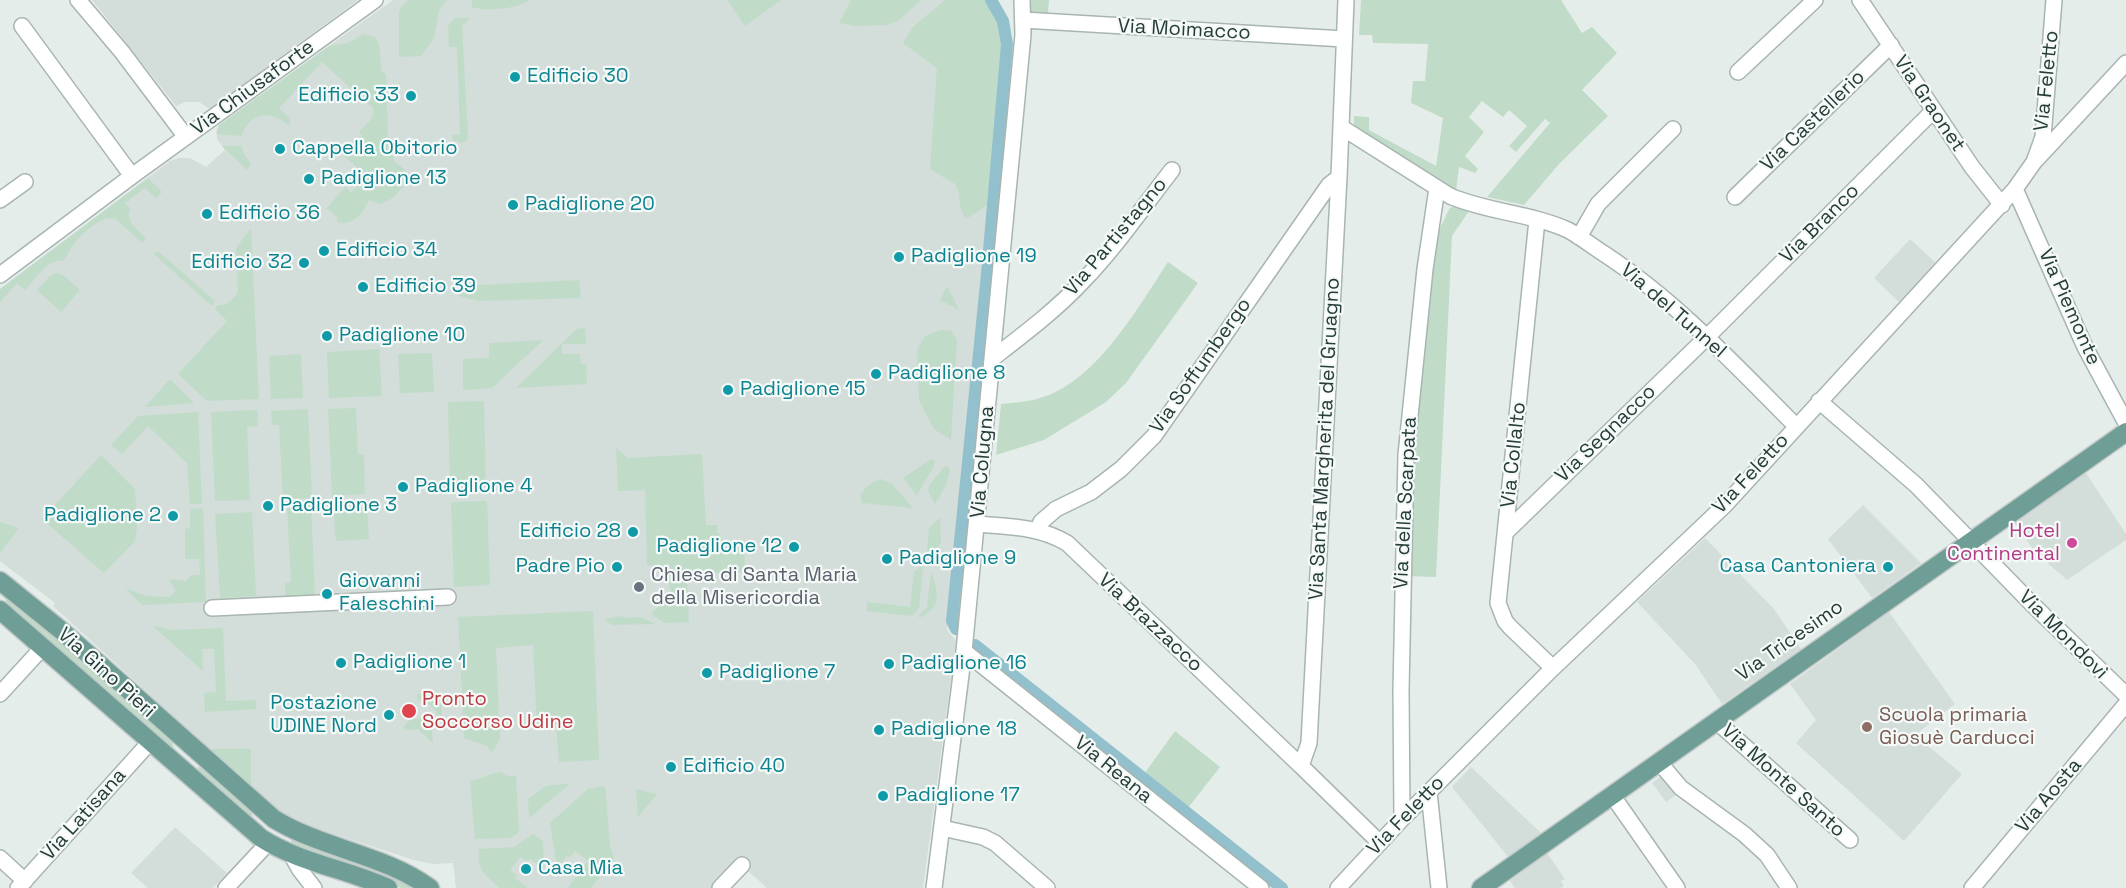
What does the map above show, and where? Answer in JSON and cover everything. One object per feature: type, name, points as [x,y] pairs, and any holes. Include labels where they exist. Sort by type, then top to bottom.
[{"type":"main road","name":"Via Tricesimo","points":[[1481,888],[1500,883],[1612,795],[2126,432]]},
{"type":"main road","name":"Via Gino Pieri","points":[[1,584],[62,631],[281,824],[322,842],[387,864],[429,888]]},
{"type":"main road","name":"Via Gino Pieri","points":[[0,610],[181,770],[275,846]]},
{"type":"main road","points":[[179,736],[181,770]]},
{"type":"main road","points":[[281,824],[275,846],[380,886]]},
{"type":"street","points":[[78,0],[122,52],[186,137]]},
{"type":"street","name":"Via Chiusaforte","points":[[0,275],[375,0]]},
{"type":"street","name":"Via Colugna","points":[[934,888],[964,651],[977,524],[1023,20],[1022,0]]},
{"type":"street","name":"Via Santa Margherita del Gruagno","points":[[1301,766],[1309,743],[1339,177],[1346,0]]},
{"type":"street","points":[[1738,72],[1815,0]]},
{"type":"street","name":"Via Graonet","points":[[1860,0],[1933,111],[2002,205]]},
{"type":"street","name":"Via Feletto","points":[[1338,888],[1402,819],[1553,668],[1725,505],[2015,189],[2034,162],[2043,137],[2055,0]]},
{"type":"street","name":"Via Moimacco","points":[[1023,20],[1344,39]]},
{"type":"street","points":[[22,26],[132,176]]},
{"type":"street","name":"Via Castellerio","points":[[1735,197],[1891,45]]},
{"type":"street","points":[[2034,162],[2126,63]]},
{"type":"street","name":"Via Branco","points":[[1707,337],[1933,111]]},
{"type":"street","points":[[2046,114],[2055,124],[2068,126]]},
{"type":"street","name":"Via del Tunnel","points":[[1341,127],[1437,188],[1468,204],[1538,220],[1579,237],[1640,278],[1707,337],[1796,426]]},
{"type":"street","points":[[1579,237],[1598,204],[1673,129]]},
{"type":"street","name":"Via Partistagno","points":[[993,358],[1084,281],[1172,170]]},
{"type":"street","name":"Via Soffumbergo","points":[[1038,530],[1041,522],[1056,509],[1091,492],[1121,470],[1154,436],[1316,203],[1329,185],[1339,177]]},
{"type":"street","points":[[0,200],[25,182]]},
{"type":"street","name":"Via della Scarpata","points":[[1402,819],[1401,690],[1406,454],[1425,269],[1437,188]]},
{"type":"street","name":"Via Piemonte","points":[[2015,189],[2085,348],[2126,423]]},
{"type":"street","name":"Via Collalto","points":[[1538,220],[1498,594],[1500,612],[1510,627],[1553,668]]},
{"type":"street","points":[[995,329],[1032,327]]},
{"type":"street","name":"Via Segnacco","points":[[1506,532],[1707,337]]},
{"type":"street","name":"Via Mondovì","points":[[1819,401],[1916,485],[2126,695]]},
{"type":"street","name":"Via Brazzacco","points":[[977,524],[1038,530],[1067,543],[1301,766]]},
{"type":"street","points":[[212,608],[448,597]]},
{"type":"street","points":[[0,694],[43,647]]},
{"type":"street","name":"Via Reana","points":[[964,651],[1261,888]]},
{"type":"street","name":"Via Aosta","points":[[1972,888],[2126,704]]},
{"type":"street","name":"Via Monte Santo","points":[[1716,721],[1850,840]]},
{"type":"street","name":"Via Latisana","points":[[21,884],[150,742]]},
{"type":"street","points":[[1659,762],[1681,788],[1744,834],[1767,855],[1789,888]]},
{"type":"street","points":[[1301,766],[1380,843]]},
{"type":"street","points":[[1429,792],[1439,888]]},
{"type":"street","points":[[1612,795],[1677,888]]},
{"type":"street","points":[[942,828],[984,837],[995,843],[1047,888]]},
{"type":"street","points":[[226,888],[275,846],[300,870],[314,888]]},
{"type":"street","points":[[0,858],[21,884]]},
{"type":"street","points":[[720,888],[742,865]]},
{"type":"shaded area","points":[[92,0],[358,0],[210,109],[199,102],[186,102],[176,106]]},
{"type":"shaded area","points":[[393,0],[986,0],[994,12],[1002,31],[1003,49],[992,202],[947,630],[956,641],[923,888],[767,888],[737,861],[711,888],[456,888],[453,863],[433,864],[414,860],[318,829],[281,812],[53,606],[55,603],[0,561],[0,289],[170,161],[190,158],[206,167],[225,150],[217,139],[219,125]]},
{"type":"shaded area","points":[[1910,239],[1937,264],[1901,304],[1874,278]]},
{"type":"shaded area","points":[[2084,470],[2126,534],[2126,540],[2067,580],[2035,552],[2013,521]]},
{"type":"shaded area","points":[[1863,505],[1921,563],[1872,598],[1828,539]]},
{"type":"shaded area","points":[[1705,538],[1774,609],[1801,649],[1722,704],[1695,664],[1637,602]]},
{"type":"shaded area","name":"Scuola primaria Giosuè Carducci","points":[[1889,612],[1955,704],[1915,735],[1962,774],[1904,841],[1796,743],[1816,720],[1790,684]]},
{"type":"shaded area","points":[[1471,767],[1541,833],[1509,858],[1452,787]]},
{"type":"shaded area","points":[[1663,775],[1679,793],[1666,802],[1652,783]]},
{"type":"shaded area","points":[[175,827],[227,873],[213,888],[148,888],[131,873]]},
{"type":"shaded area","points":[[1547,853],[1565,879],[1561,881],[1564,886],[1561,888],[1515,888],[1510,881]]},
{"type":"green space","points":[[409,0],[447,0],[439,10],[434,38],[421,56],[399,57],[399,12]]},
{"type":"green space","points":[[472,0],[529,0],[518,6],[477,9],[472,7]]},
{"type":"green space","points":[[727,0],[781,0],[745,26]]},
{"type":"green space","points":[[851,0],[921,0],[899,20],[888,25],[856,26],[839,23]]},
{"type":"green space","points":[[945,0],[986,0],[999,22],[1003,40],[992,202],[966,219],[960,207],[959,193],[955,184],[930,169],[937,68],[903,43],[913,27]]},
{"type":"green space","points":[[1030,0],[1049,0],[1048,13],[1031,12]]},
{"type":"green space","points":[[1361,0],[1561,0],[1582,33],[1592,27],[1617,53],[1582,90],[1608,116],[1559,164],[1524,205],[1487,197],[1550,123],[1545,119],[1516,152],[1509,146],[1527,126],[1509,110],[1503,117],[1482,101],[1469,117],[1484,132],[1465,156],[1478,169],[1475,173],[1459,167],[1456,191],[1354,128],[1354,116],[1369,117],[1369,130],[1436,166],[1443,118],[1411,103],[1413,81],[1425,81],[1428,44],[1373,43],[1372,35],[1359,35]]},
{"type":"green space","points":[[455,18],[470,18],[462,26],[468,138],[461,143],[453,140],[452,135],[460,134],[457,47],[449,47],[448,26]]},
{"type":"green space","points":[[364,34],[375,37],[379,44],[382,72],[386,74],[388,142],[394,161],[404,169],[405,180],[395,196],[379,204],[369,200],[364,210],[356,218],[342,223],[337,222],[337,217],[327,208],[345,187],[351,192],[357,187],[349,179],[358,168],[344,156],[362,136],[359,132],[374,112],[373,108],[322,62],[279,108],[290,118],[290,126],[275,117],[262,116],[250,122],[241,136],[216,134],[219,125],[329,46],[348,43]]},
{"type":"green space","points":[[222,146],[241,146],[251,163],[247,170]]},
{"type":"green space","points":[[148,178],[162,192],[156,198],[145,188],[125,203],[130,208],[130,221],[146,238],[142,243],[116,219],[106,218],[80,236],[63,261],[52,262],[25,290],[17,283],[0,302],[0,289]]},
{"type":"green space","points":[[1457,206],[1469,211],[1452,236],[1436,577],[1406,576],[1413,445],[1438,233],[1450,208]]},
{"type":"green space","points":[[251,228],[259,399],[207,401],[178,374],[227,321],[215,309],[218,305],[230,302],[238,292],[236,248]]},
{"type":"green space","points":[[158,251],[215,301],[212,306],[154,254]]},
{"type":"green space","points":[[1168,262],[1198,283],[1126,383],[1106,402],[1044,440],[996,455],[1001,404],[1033,400],[1055,392],[1075,380],[1111,344]]},
{"type":"green space","points":[[56,273],[63,275],[80,290],[61,312],[37,290]]},
{"type":"green space","points":[[579,280],[581,298],[479,301],[459,296],[459,286]]},
{"type":"green space","points":[[947,286],[959,310],[940,300]]},
{"type":"green space","points":[[585,328],[586,344],[562,344],[562,354],[580,354],[581,364],[586,364],[587,384],[516,388],[577,329]]},
{"type":"green space","points":[[941,330],[951,331],[957,340],[951,440],[934,429],[919,400],[917,350],[925,336]]},
{"type":"green space","points":[[543,340],[492,388],[463,390],[463,359],[489,358],[489,343]]},
{"type":"green space","points":[[379,349],[382,396],[329,398],[327,352]]},
{"type":"green space","points":[[432,353],[434,392],[400,393],[398,354]]},
{"type":"green space","points":[[301,354],[303,398],[271,399],[269,356]]},
{"type":"green space","points":[[170,379],[194,403],[145,407]]},
{"type":"green space","points":[[484,401],[486,485],[450,486],[448,402]]},
{"type":"green space","points":[[356,408],[358,454],[364,455],[365,494],[332,496],[328,409]]},
{"type":"green space","points":[[308,409],[312,498],[283,500],[279,425],[272,425],[271,411]]},
{"type":"green space","points":[[257,410],[258,426],[247,427],[250,500],[215,501],[211,412]]},
{"type":"green space","points":[[198,412],[202,504],[190,504],[187,463],[148,426],[122,454],[111,445],[138,416]]},
{"type":"green space","points":[[616,448],[628,458],[702,454],[706,525],[717,525],[717,532],[724,541],[744,552],[745,572],[687,574],[689,622],[665,623],[652,615],[661,602],[671,601],[669,583],[660,569],[647,565],[645,490],[618,491]]},
{"type":"green space","points":[[101,455],[135,489],[137,528],[135,541],[104,573],[42,519]]},
{"type":"green space","points":[[931,459],[935,461],[934,464],[917,496],[903,478]]},
{"type":"green space","points":[[945,466],[950,467],[948,478],[935,504],[928,491],[930,484]]},
{"type":"green space","points":[[881,479],[892,484],[913,508],[862,503],[860,496],[864,490],[871,483]]},
{"type":"green space","points":[[487,501],[490,585],[454,587],[451,502]]},
{"type":"green space","points":[[311,506],[315,596],[285,597],[285,583],[291,582],[287,508]]},
{"type":"green space","points":[[367,506],[369,539],[336,541],[333,509]]},
{"type":"green space","points":[[203,508],[206,602],[142,605],[125,588],[146,596],[170,597],[176,591],[169,579],[186,581],[191,575],[200,575],[199,559],[185,559],[185,529],[190,528],[190,509]]},
{"type":"green space","points":[[252,512],[256,596],[220,598],[215,514]]},
{"type":"green space","points":[[940,517],[941,542],[938,548],[937,563],[927,551],[929,529]]},
{"type":"green space","points":[[0,522],[19,528],[0,553]]},
{"type":"green space","points":[[923,565],[919,608],[912,616],[867,611],[867,602],[910,607],[914,572]]},
{"type":"green space","points":[[931,572],[937,598],[932,609],[919,618],[919,615],[927,608]]},
{"type":"green space","points":[[5,596],[11,596],[171,736],[176,759],[140,727],[138,718],[6,602]]},
{"type":"green space","points":[[593,611],[599,760],[559,762],[556,726],[537,727],[533,645],[496,648],[500,739],[492,753],[487,746],[464,738],[458,617]]},
{"type":"green space","points":[[621,616],[641,617],[655,624],[612,625],[604,619]]},
{"type":"green space","points":[[153,626],[172,630],[223,628],[226,701],[256,700],[256,709],[205,712],[204,693],[216,692],[214,649],[202,649],[203,671]]},
{"type":"green space","points":[[441,693],[442,724],[433,708],[418,700],[417,694]]},
{"type":"green space","points":[[420,718],[431,724],[433,743],[418,729],[407,730],[403,727],[410,720]]},
{"type":"green space","points":[[1175,731],[1220,767],[1188,808],[1144,774]]},
{"type":"green space","points":[[209,749],[251,749],[251,788]]},
{"type":"green space","points":[[198,767],[203,768],[252,812],[252,817],[250,819],[196,770]]},
{"type":"green space","points":[[501,772],[507,776],[516,776],[519,829],[517,834],[510,838],[475,839],[470,781]]},
{"type":"green space","points":[[571,783],[529,818],[528,799],[546,786]]},
{"type":"green space","points":[[605,786],[610,846],[614,858],[591,888],[568,888],[588,861],[575,851],[570,857],[567,856],[557,868],[550,823],[588,789]]},
{"type":"green space","points":[[636,789],[657,794],[638,817]]},
{"type":"green space","points":[[533,834],[543,841],[544,870],[530,859],[528,861],[520,857],[510,870],[517,875],[515,878],[528,888],[500,888],[483,872],[479,862],[479,849],[514,847]]},
{"type":"green space","points":[[292,837],[299,838],[303,844],[383,871],[414,888],[401,888],[291,844]]},
{"type":"waterway","points":[[956,629],[952,621],[987,274],[1007,44],[1003,21],[991,0]]},
{"type":"waterway","points":[[975,645],[1282,888]]},
{"type":"place","name":"Edificio 30","points":[[515,77]]},
{"type":"place","name":"Edificio 33","points":[[411,96]]},
{"type":"place","name":"Cappella Obitorio","points":[[280,149]]},
{"type":"place","name":"Padiglione 13","points":[[309,179]]},
{"type":"place","name":"Padiglione 20","points":[[513,205]]},
{"type":"place","name":"Edificio 36","points":[[207,214]]},
{"type":"place","name":"Edificio 34","points":[[324,251]]},
{"type":"place","name":"Padiglione 19","points":[[899,257]]},
{"type":"place","name":"Edificio 32","points":[[304,263]]},
{"type":"place","name":"Edificio 39","points":[[363,287]]},
{"type":"place","name":"Padiglione 10","points":[[327,336]]},
{"type":"place","name":"Padiglione 8","points":[[876,374]]},
{"type":"place","name":"Padiglione 15","points":[[728,390]]},
{"type":"place","name":"Padiglione 4","points":[[403,487]]},
{"type":"place","name":"Padiglione 3","points":[[268,506]]},
{"type":"place","name":"Padiglione 2","points":[[173,516]]},
{"type":"place","name":"Edificio 28","points":[[633,532]]},
{"type":"place","name":"Hotel Continental","points":[[2072,543]]},
{"type":"place","name":"Padiglione 12","points":[[794,547]]},
{"type":"place","name":"Padiglione 9","points":[[887,559]]},
{"type":"place","name":"Padre Pio","points":[[617,567]]},
{"type":"place","name":"Casa Cantoniera","points":[[1888,567]]},
{"type":"place","name":"Chiesa di Santa Maria della Misericordia","points":[[639,587]]},
{"type":"place","name":"Giovanni Faleschini","points":[[327,594]]},
{"type":"place","name":"Padiglione 1","points":[[341,663]]},
{"type":"place","name":"Padiglione 16","points":[[889,664]]},
{"type":"place","name":"Padiglione 7","points":[[707,673]]},
{"type":"place","name":"Pronto Soccorso Udine","points":[[409,711]]},
{"type":"place","name":"Postazione UDINE Nord","points":[[389,715]]},
{"type":"place","name":"Scuola primaria Giosuè Carducci","points":[[1867,727]]},
{"type":"place","name":"Padiglione 18","points":[[879,730]]},
{"type":"place","name":"Edificio 40","points":[[671,767]]},
{"type":"place","name":"Padiglione 17","points":[[883,796]]},
{"type":"place","name":"Casa Mia","points":[[526,869]]}]
